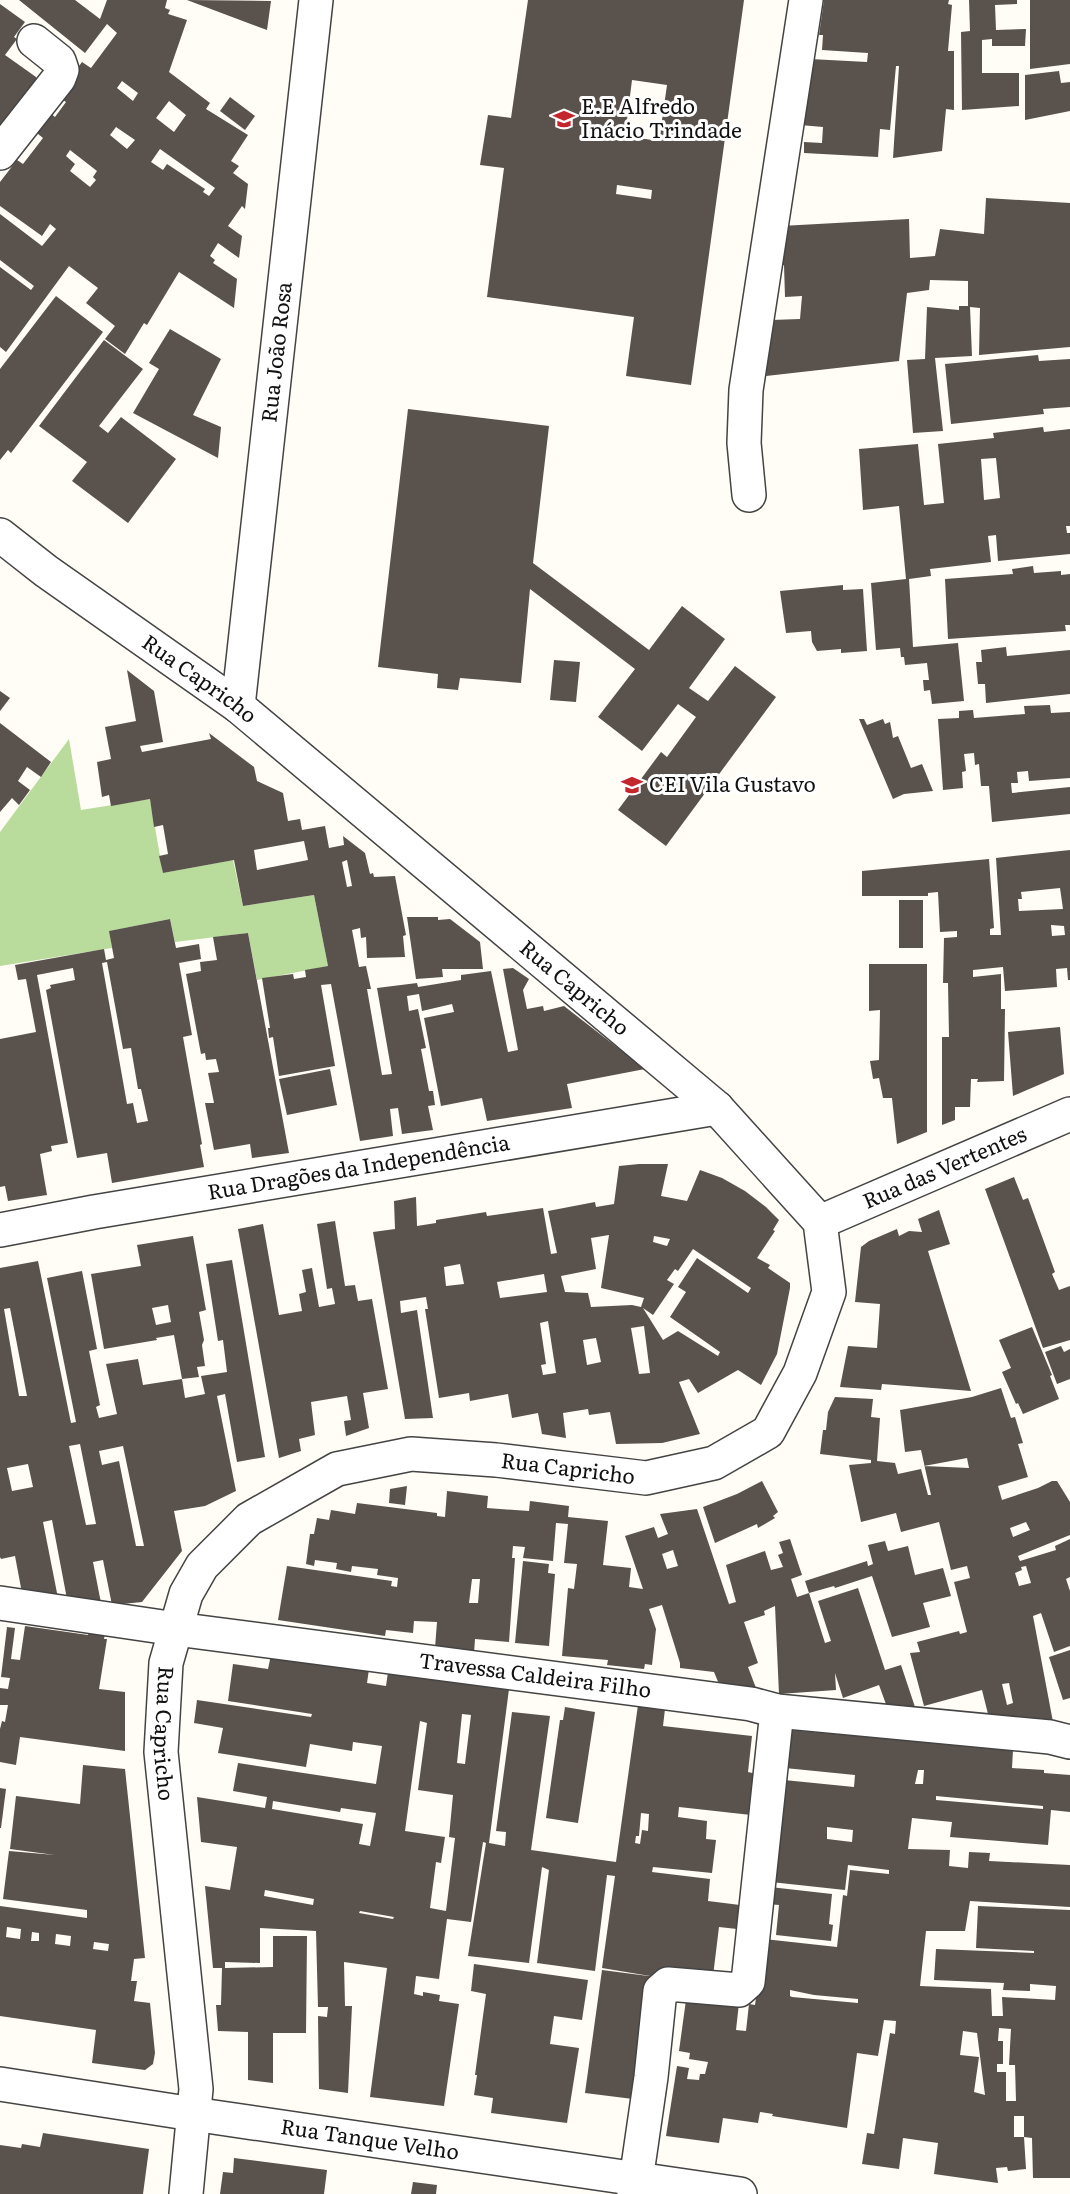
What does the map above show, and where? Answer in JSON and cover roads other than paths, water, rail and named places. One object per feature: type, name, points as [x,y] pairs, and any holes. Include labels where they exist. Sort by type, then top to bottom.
[{"type":"street","name":"Rua João Rosa","points":[[238,706],[316,0]]},
{"type":"street","points":[[749,495],[744,442],[746,390],[806,0]]},
{"type":"street","points":[[0,153],[59,78],[62,70],[59,61],[34,41]]},
{"type":"street","name":"Rua Capricho","points":[[0,535],[46,571],[238,706],[717,1108],[820,1222],[828,1292],[800,1373],[768,1431],[714,1463],[646,1478],[496,1460],[411,1454],[337,1469],[249,1519],[202,1566],[186,1594],[166,1663],[161,1752],[196,2089],[186,2194]]},
{"type":"street","name":"Rua Dragões da Independência","points":[[0,1230],[94,1212],[717,1108]]},
{"type":"street","name":"Rua das Vertentes","points":[[820,1222],[1070,1114]]},
{"type":"street","name":"Travessa Caldeira Filho","points":[[0,1603],[176,1629],[739,1702],[777,1711],[1050,1737],[1070,1742]]},
{"type":"street","points":[[635,2187],[651,2078],[660,1991],[668,1984],[739,1990],[748,1982],[777,1711]]},
{"type":"street","name":"Rua Tanque Velho","points":[[0,2084],[635,2187],[740,2194]]},
{"type":"place","name":"E.E Alfredo Inácio Trindade","points":[[564,119]]},
{"type":"place","name":"CEI Vila Gustavo","points":[[632,785]]}]
